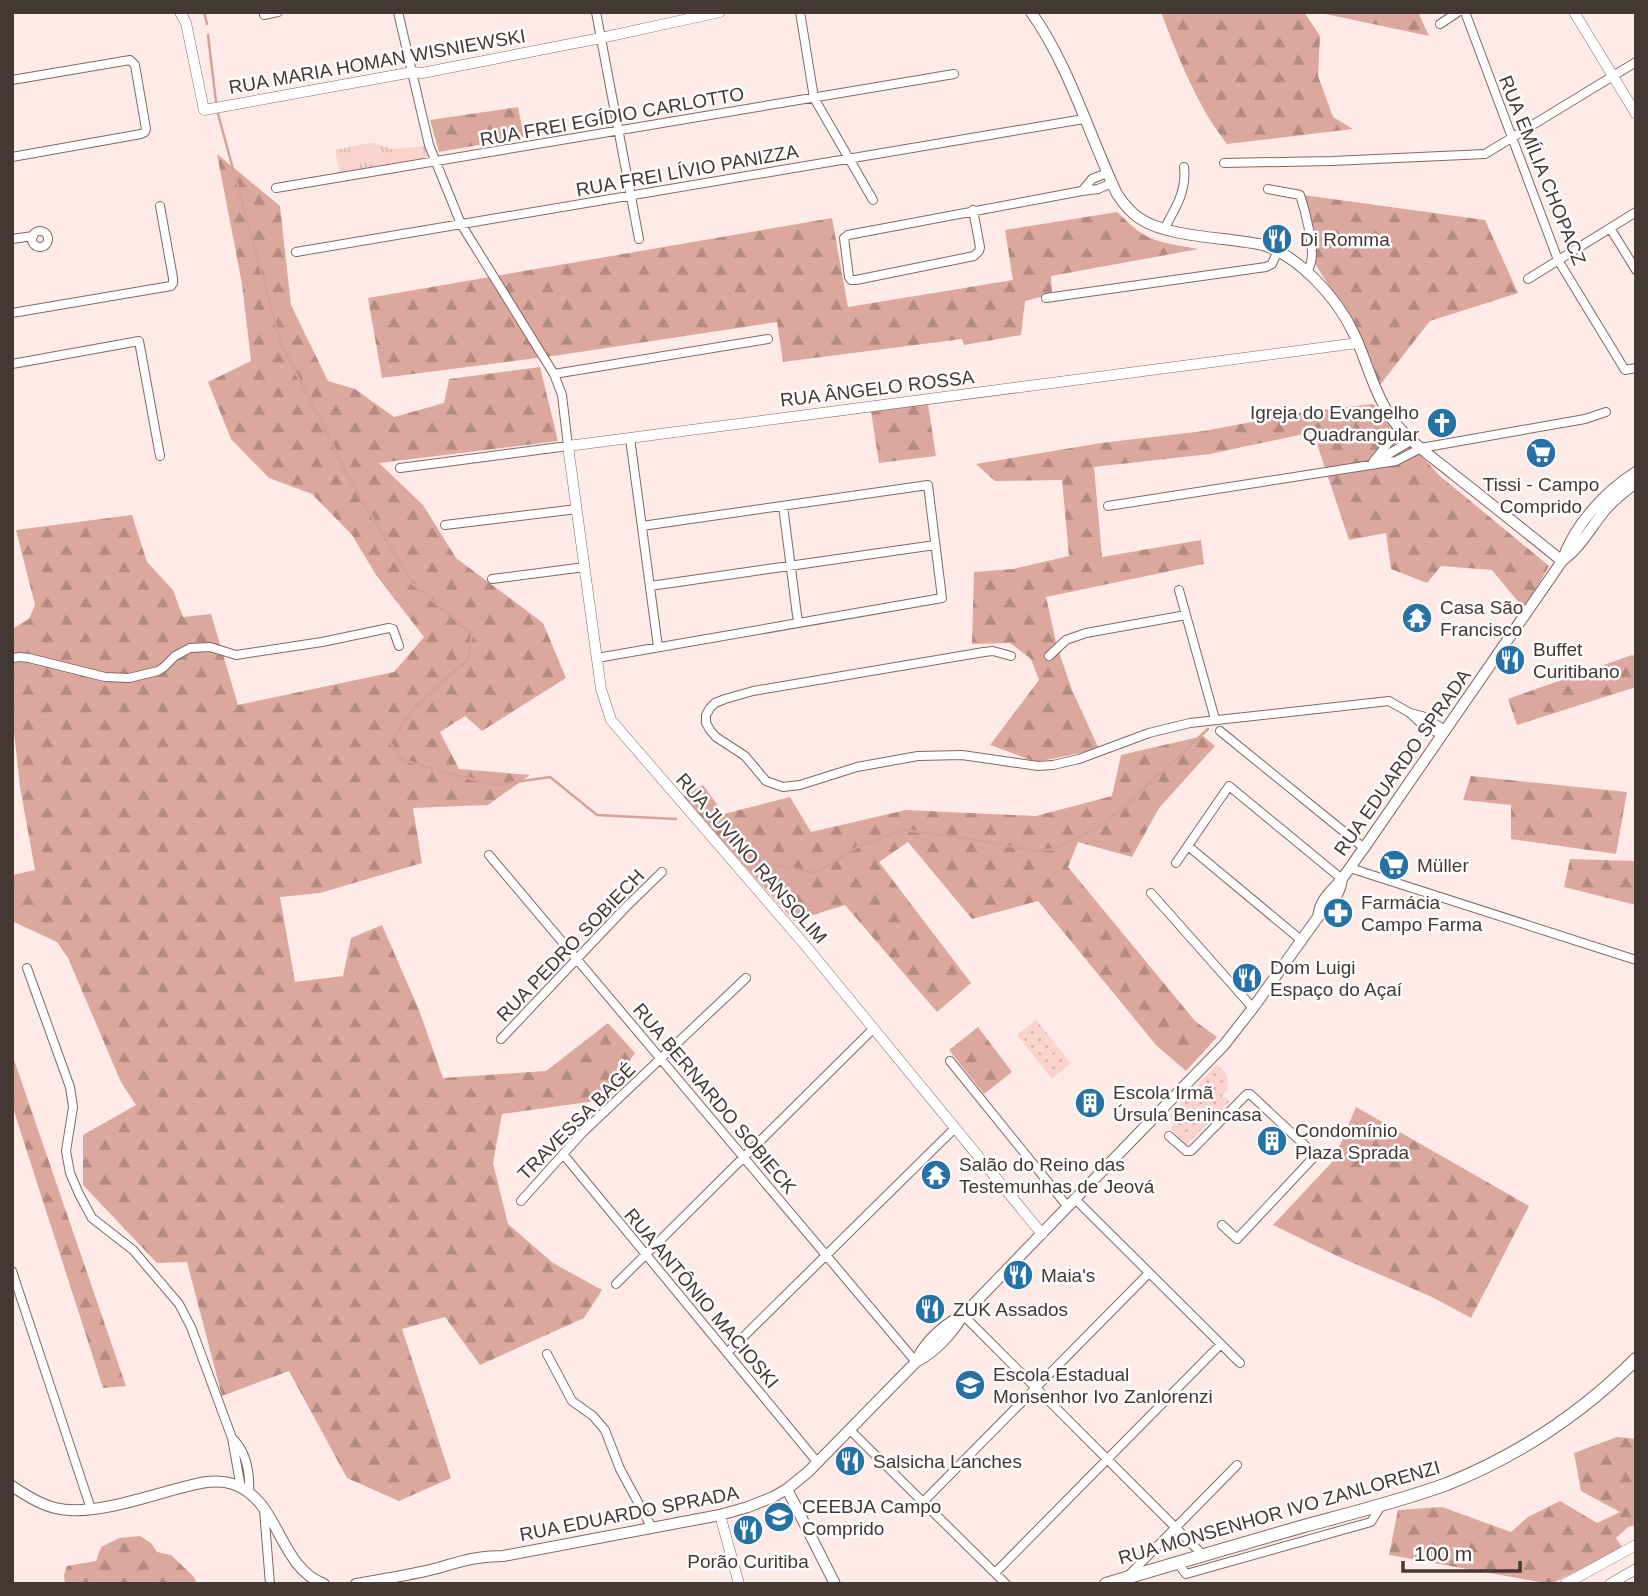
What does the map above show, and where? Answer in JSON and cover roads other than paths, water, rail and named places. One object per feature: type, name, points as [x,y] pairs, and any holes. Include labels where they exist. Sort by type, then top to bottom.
[{"type":"main road","points":[[1031,12],[1055,52],[1109,178],[1130,212],[1164,229],[1254,243],[1278,250],[1296,262],[1345,317],[1383,405],[1402,431],[1562,561]]},
{"type":"main road","name":"RUA EDUARDO SPRADA","points":[[356,1584],[437,1568],[456,1561],[503,1556],[720,1515],[761,1502],[787,1489],[818,1463],[916,1362],[926,1357],[955,1329],[962,1315],[1211,1059],[1253,1008],[1318,917],[1319,907],[1364,848],[1562,561],[1567,547],[1599,502],[1636,472]]},
{"type":"main road","name":"RUA EDUARDO SPRADA","points":[[1562,561],[1575,552],[1607,508],[1636,483]]},
{"type":"main road","name":"RUA MONSENHOR IVO ZANLORENZI","points":[[1106,1584],[1446,1484],[1518,1449],[1565,1420],[1636,1359]]},
{"type":"main road","points":[[12,1486],[33,1499],[68,1510],[91,1509],[205,1483],[223,1482],[245,1490],[264,1509],[298,1566],[312,1579],[324,1584]]},
{"type":"main road","points":[[787,1489],[835,1584]]},
{"type":"street","name":"RUA MARIA HOMAN WISNIEWSKI","points":[[180,12],[186,23],[204,110],[412,72],[422,73],[719,12]]},
{"type":"street","points":[[264,15],[278,12]]},
{"type":"street","points":[[398,12],[424,127],[435,161],[461,224],[554,374],[562,395],[568,446]]},
{"type":"street","points":[[596,12],[639,239]]},
{"type":"street","points":[[800,12],[814,98],[873,200]]},
{"type":"street","points":[[1440,24],[1458,12]]},
{"type":"street","name":"RUA EMÍLIA CHOPACZ","points":[[1465,12],[1558,260],[1625,370],[1636,368]]},
{"type":"street","points":[[1574,12],[1636,114]]},
{"type":"street","points":[[12,80],[130,60],[135,65],[146,129],[142,134],[12,157]]},
{"type":"street","points":[[1224,163],[1475,155],[1490,152],[1636,62]]},
{"type":"street","name":"RUA FREI EGÍDIO CARLOTTO","points":[[276,188],[954,74]]},
{"type":"street","name":"RUA FREI LÍVIO PANIZZA","points":[[296,252],[1084,119]]},
{"type":"street","points":[[1164,229],[1179,202],[1185,179],[1184,167]]},
{"type":"street","points":[[973,211],[980,247],[974,256],[856,280],[849,277],[845,236],[973,211],[1098,189],[1109,178]]},
{"type":"street","points":[[1268,189],[1300,195],[1312,253],[1307,273]]},
{"type":"street","points":[[12,313],[170,286],[173,278],[160,206]]},
{"type":"street","points":[[1528,279],[1636,212]]},
{"type":"street","points":[[1610,228],[1636,270]]},
{"type":"street","points":[[12,239],[33,236]]},
{"type":"street","points":[[1046,298],[1265,267],[1272,264],[1278,250]]},
{"type":"street","points":[[554,374],[768,339]]},
{"type":"street","points":[[12,364],[139,341],[160,456]]},
{"type":"street","name":"RUA ÂNGELO ROSSA","points":[[400,468],[1358,343]]},
{"type":"street","points":[[1108,506],[1396,461],[1417,444],[1585,419],[1606,412]]},
{"type":"street","points":[[1371,464],[1402,431]]},
{"type":"street","points":[[630,438],[659,647]]},
{"type":"street","name":"RUA JUVINO RANSOLIM","points":[[568,446],[603,699],[611,720],[804,945],[1042,1234]]},
{"type":"street","points":[[597,658],[942,598],[928,485],[642,526]]},
{"type":"street","points":[[783,506],[798,623]]},
{"type":"street","points":[[445,525],[577,509]]},
{"type":"street","points":[[650,586],[935,545]]},
{"type":"street","points":[[492,579],[585,567]]},
{"type":"street","points":[[1179,590],[1215,719]]},
{"type":"street","points":[[1049,656],[1066,640],[1086,632],[1186,615]]},
{"type":"street","points":[[12,658],[29,658],[105,677],[129,678],[158,671],[182,650],[190,648],[210,647],[236,655],[322,642],[389,628],[393,629],[399,646]]},
{"type":"street","points":[[1011,656],[993,651],[984,652],[745,693],[715,703],[706,715],[706,723],[716,737],[745,756],[766,781],[792,787],[857,766],[918,756],[962,755],[1038,766],[1053,765],[1079,759],[1160,730],[1215,719],[1389,701],[1410,713],[1418,722],[1443,733]]},
{"type":"street","points":[[1220,732],[1364,848]]},
{"type":"street","points":[[1176,863],[1229,786],[1342,879]]},
{"type":"street","points":[[1188,846],[1301,940]]},
{"type":"street","name":"RUA BERNARDO SOBIECK","points":[[489,855],[916,1362]]},
{"type":"street","points":[[1350,868],[1636,960]]},
{"type":"street","name":"RUA PEDRO SOBIECH","points":[[501,1039],[662,872]]},
{"type":"street","points":[[1151,892],[1253,1008]]},
{"type":"street","points":[[27,968],[70,1087],[73,1107],[66,1151],[79,1194],[92,1218],[133,1250],[180,1304],[232,1438],[245,1490]]},
{"type":"street","name":"TRAVESSA BAGÉ","points":[[521,1200],[563,1154],[746,978]]},
{"type":"street","points":[[616,1284],[873,1029]]},
{"type":"street","points":[[950,1061],[1072,1203],[1149,1273],[1240,1363]]},
{"type":"street","points":[[1169,1136],[1186,1151],[1191,1151],[1250,1094],[1314,1154],[1237,1239],[1222,1225]]},
{"type":"street","points":[[727,1353],[955,1128]]},
{"type":"street","name":"RUA ANTÔNIO MACIOSKI","points":[[563,1154],[818,1463]]},
{"type":"street","points":[[12,1271],[91,1509]]},
{"type":"street","points":[[923,1502],[1149,1273]]},
{"type":"street","points":[[962,1315],[1203,1555]]},
{"type":"street","points":[[995,1573],[1221,1344]]},
{"type":"street","points":[[547,1354],[572,1401],[593,1416],[605,1430],[620,1469],[652,1528]]},
{"type":"street","points":[[850,1430],[1006,1584]]},
{"type":"street","points":[[1123,1581],[1237,1465]]},
{"type":"street","points":[[1177,1562],[1186,1574],[1371,1522],[1382,1504]]},
{"type":"street","points":[[264,1509],[270,1584]]},
{"type":"street","points":[[720,1515],[739,1584]]},
{"type":"street","points":[[1565,1584],[1636,1545]]},
{"type":"street","points":[[1610,1584],[1636,1569]]},
{"type":"waterway","points":[[204,12],[207,24]]},
{"type":"waterway","points":[[208,35],[216,102]]},
{"type":"waterway","points":[[218,114],[281,344],[359,496],[413,584],[472,634],[468,659],[414,708],[390,742],[402,760],[494,785],[550,777],[597,815],[676,819]]},
{"type":"waterway","points":[[712,818],[756,862],[816,873],[857,847],[904,830],[1035,851],[1054,849],[1094,830],[1122,809],[1208,729]]},
{"type":"place","name":"Di Romma","points":[[1277,239]]},
{"type":"place","name":"Igreja do Evangelho Quadrangular","points":[[1442,423]]},
{"type":"place","name":"Tissi - Campo Comprido","points":[[1541,453]]},
{"type":"place","name":"Casa São Francisco","points":[[1417,618]]},
{"type":"place","name":"Buffet Curitibano","points":[[1510,660]]},
{"type":"place","name":"Müller","points":[[1394,865]]},
{"type":"place","name":"Farmácia Campo Farma","points":[[1338,913]]},
{"type":"place","name":"Dom Luigi Espaço do Açaí","points":[[1247,978]]},
{"type":"place","name":"Escola Irmã Úrsula Benincasa","points":[[1090,1103]]},
{"type":"place","name":"Condomínio Plaza Sprada","points":[[1272,1141]]},
{"type":"place","name":"Salão do Reino das Testemunhas de Jeová","points":[[936,1175]]},
{"type":"place","name":"Maia's","points":[[1018,1275]]},
{"type":"place","name":"ZUK Assados","points":[[930,1309]]},
{"type":"place","name":"Escola Estadual Monsenhor Ivo Zanlorenzi","points":[[970,1385]]},
{"type":"place","name":"Salsicha Lanches","points":[[850,1461]]},
{"type":"place","name":"CEEBJA Campo Comprido","points":[[779,1517]]},
{"type":"place","name":"Porão Curitiba","points":[[748,1530]]}]
